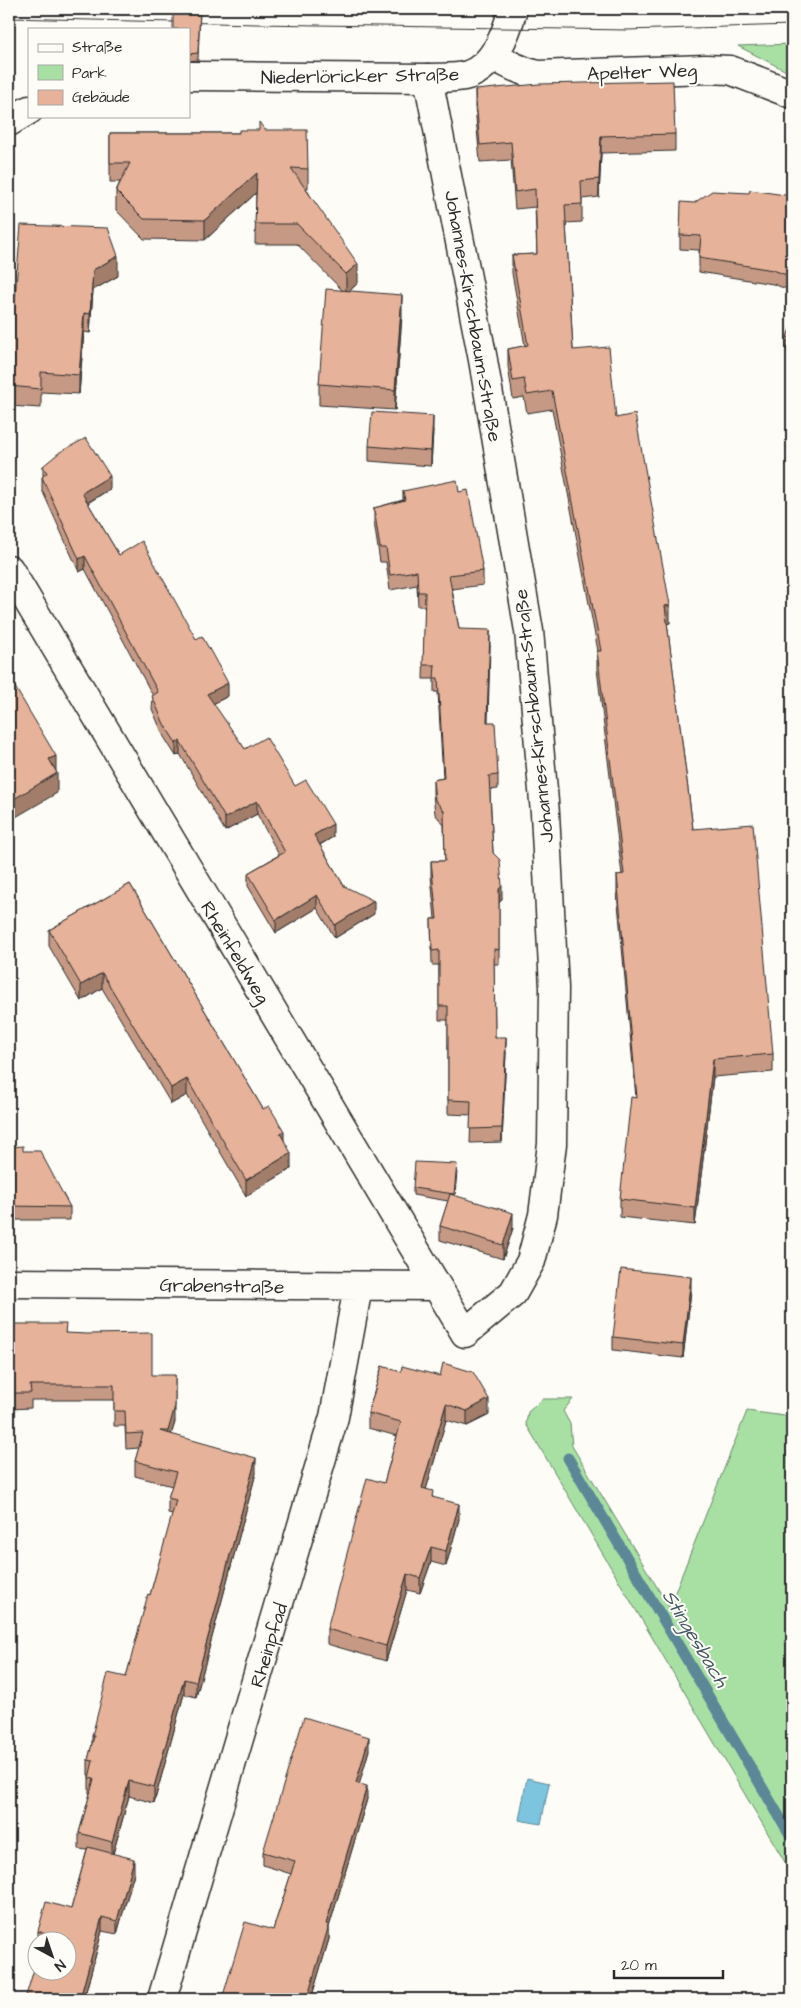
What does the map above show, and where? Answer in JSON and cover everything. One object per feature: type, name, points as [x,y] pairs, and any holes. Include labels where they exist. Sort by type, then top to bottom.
[{"type":"street","name":"Niederlöricker Straße","points":[[190,76],[428,78],[468,74],[481,68],[493,55],[511,18]]},
{"type":"street","name":"Apelter Weg","points":[[493,55],[508,65],[538,75],[706,69],[730,70],[792,94]]},
{"type":"street","name":"Johannes-Kirschbaum-Straße","points":[[428,78],[484,360],[529,631],[545,813],[554,988],[552,1144],[543,1215],[531,1261],[512,1293],[464,1334]]},
{"type":"street","points":[[9,122],[28,111]]},
{"type":"street","name":"Rheinfeldweg","points":[[9,569],[464,1334]]},
{"type":"street","name":"Grabenstraße","points":[[9,1283],[358,1287],[435,1286]]},
{"type":"street","name":"Rheinpfad","points":[[162,1999],[334,1417],[358,1287]]},
{"type":"green space","points":[[792,44],[792,74],[738,46]]},
{"type":"green space","points":[[543,1399],[573,1399],[563,1411],[570,1424],[572,1446],[669,1607],[747,1411],[792,1417],[792,1874],[526,1424],[528,1412]]},
{"type":"water","points":[[527,1778],[549,1783],[541,1824],[519,1820]]},
{"type":"building","points":[[173,9],[200,9],[198,53],[190,54],[190,28],[173,28]]},
{"type":"building","points":[[673,81],[675,134],[601,136],[599,179],[581,181],[582,204],[565,205],[573,350],[609,347],[616,418],[635,414],[670,605],[665,606],[693,829],[753,824],[773,1054],[713,1059],[695,1208],[620,1199],[631,1097],[637,1098],[617,875],[624,874],[597,651],[601,651],[552,391],[527,395],[524,379],[513,381],[508,349],[528,345],[512,255],[537,254],[535,189],[515,192],[511,142],[480,145],[475,90],[539,84]]},
{"type":"building","points":[[259,122],[265,130],[307,130],[308,169],[291,168],[358,264],[346,274],[297,224],[255,224],[257,173],[205,220],[144,219],[116,191],[130,163],[110,163],[110,133],[239,133],[239,130],[259,130]]},
{"type":"building","points":[[750,190],[792,196],[792,277],[773,270],[699,258],[701,236],[680,235],[681,202],[694,203],[712,191],[749,193]]},
{"type":"building","points":[[21,225],[108,228],[118,256],[93,270],[90,314],[84,313],[79,375],[41,372],[41,389],[9,386],[9,309],[14,309]]},
{"type":"building","points":[[326,289],[402,295],[395,390],[319,384]]},
{"type":"building","points":[[792,324],[792,338],[787,337]]},
{"type":"building","points":[[372,412],[433,416],[431,451],[369,446]]},
{"type":"building","points":[[86,438],[110,476],[82,493],[119,555],[142,541],[196,639],[202,636],[228,683],[207,694],[245,749],[266,737],[295,786],[306,780],[333,824],[314,835],[344,886],[374,901],[335,925],[317,895],[276,920],[248,873],[285,852],[257,801],[225,818],[180,741],[176,743],[164,724],[152,696],[158,692],[85,556],[79,559],[42,477],[47,473],[43,466],[60,452]]},
{"type":"building","points":[[457,480],[459,492],[468,490],[483,571],[449,575],[459,629],[490,630],[487,722],[495,722],[498,775],[489,776],[493,853],[500,860],[502,886],[499,889],[499,950],[494,949],[495,1037],[506,1037],[502,1128],[470,1129],[471,1101],[448,1100],[448,1006],[439,1006],[439,950],[432,951],[431,919],[437,919],[431,861],[445,861],[444,811],[435,800],[433,780],[444,778],[438,678],[434,678],[435,665],[423,665],[425,592],[418,592],[417,571],[390,575],[386,548],[380,548],[374,508],[405,500],[403,491]]},
{"type":"building","points":[[9,677],[56,756],[49,759],[57,773],[9,802]]},
{"type":"building","points":[[130,884],[263,1109],[269,1106],[284,1131],[280,1133],[291,1153],[246,1180],[187,1079],[171,1088],[102,973],[81,985],[49,930]]},
{"type":"building","points":[[23,1146],[23,1151],[40,1151],[70,1207],[9,1206],[9,1147]]},
{"type":"building","points":[[415,1162],[457,1164],[454,1194],[413,1188]]},
{"type":"building","points":[[450,1194],[513,1213],[503,1245],[440,1226]]},
{"type":"building","points":[[621,1269],[691,1277],[683,1345],[613,1337]]},
{"type":"building","points":[[9,1324],[66,1324],[65,1333],[152,1333],[152,1375],[175,1375],[175,1406],[168,1431],[160,1431],[256,1458],[196,1682],[184,1679],[154,1787],[129,1781],[112,1842],[79,1833],[94,1779],[89,1778],[93,1761],[88,1760],[94,1736],[92,1736],[108,1673],[126,1677],[176,1500],[168,1498],[176,1472],[135,1461],[143,1433],[126,1434],[125,1411],[114,1411],[114,1385],[30,1385],[31,1393],[9,1393]]},
{"type":"building","points":[[443,1363],[473,1372],[489,1399],[467,1411],[446,1404],[422,1488],[433,1491],[432,1497],[459,1504],[446,1551],[431,1547],[420,1578],[407,1574],[386,1646],[327,1629],[367,1478],[384,1483],[401,1422],[368,1413],[382,1366],[401,1372],[402,1366],[440,1376]]},
{"type":"building","points":[[304,1717],[369,1737],[356,1783],[367,1786],[326,1924],[329,1925],[307,1999],[283,1995],[282,1999],[222,1999],[245,1922],[273,1930],[295,1861],[263,1852]]},
{"type":"building","points":[[88,1847],[134,1859],[117,1921],[102,1917],[80,1999],[25,1999],[31,1980],[78,1980],[78,1930],[38,1930],[46,1902],[71,1909]]},
{"type":"waterway","name":"Stingesbach","points":[[568,1458],[792,1838]]},
{"type":"tram line","points":[[9,18],[627,30],[792,25]]}]
